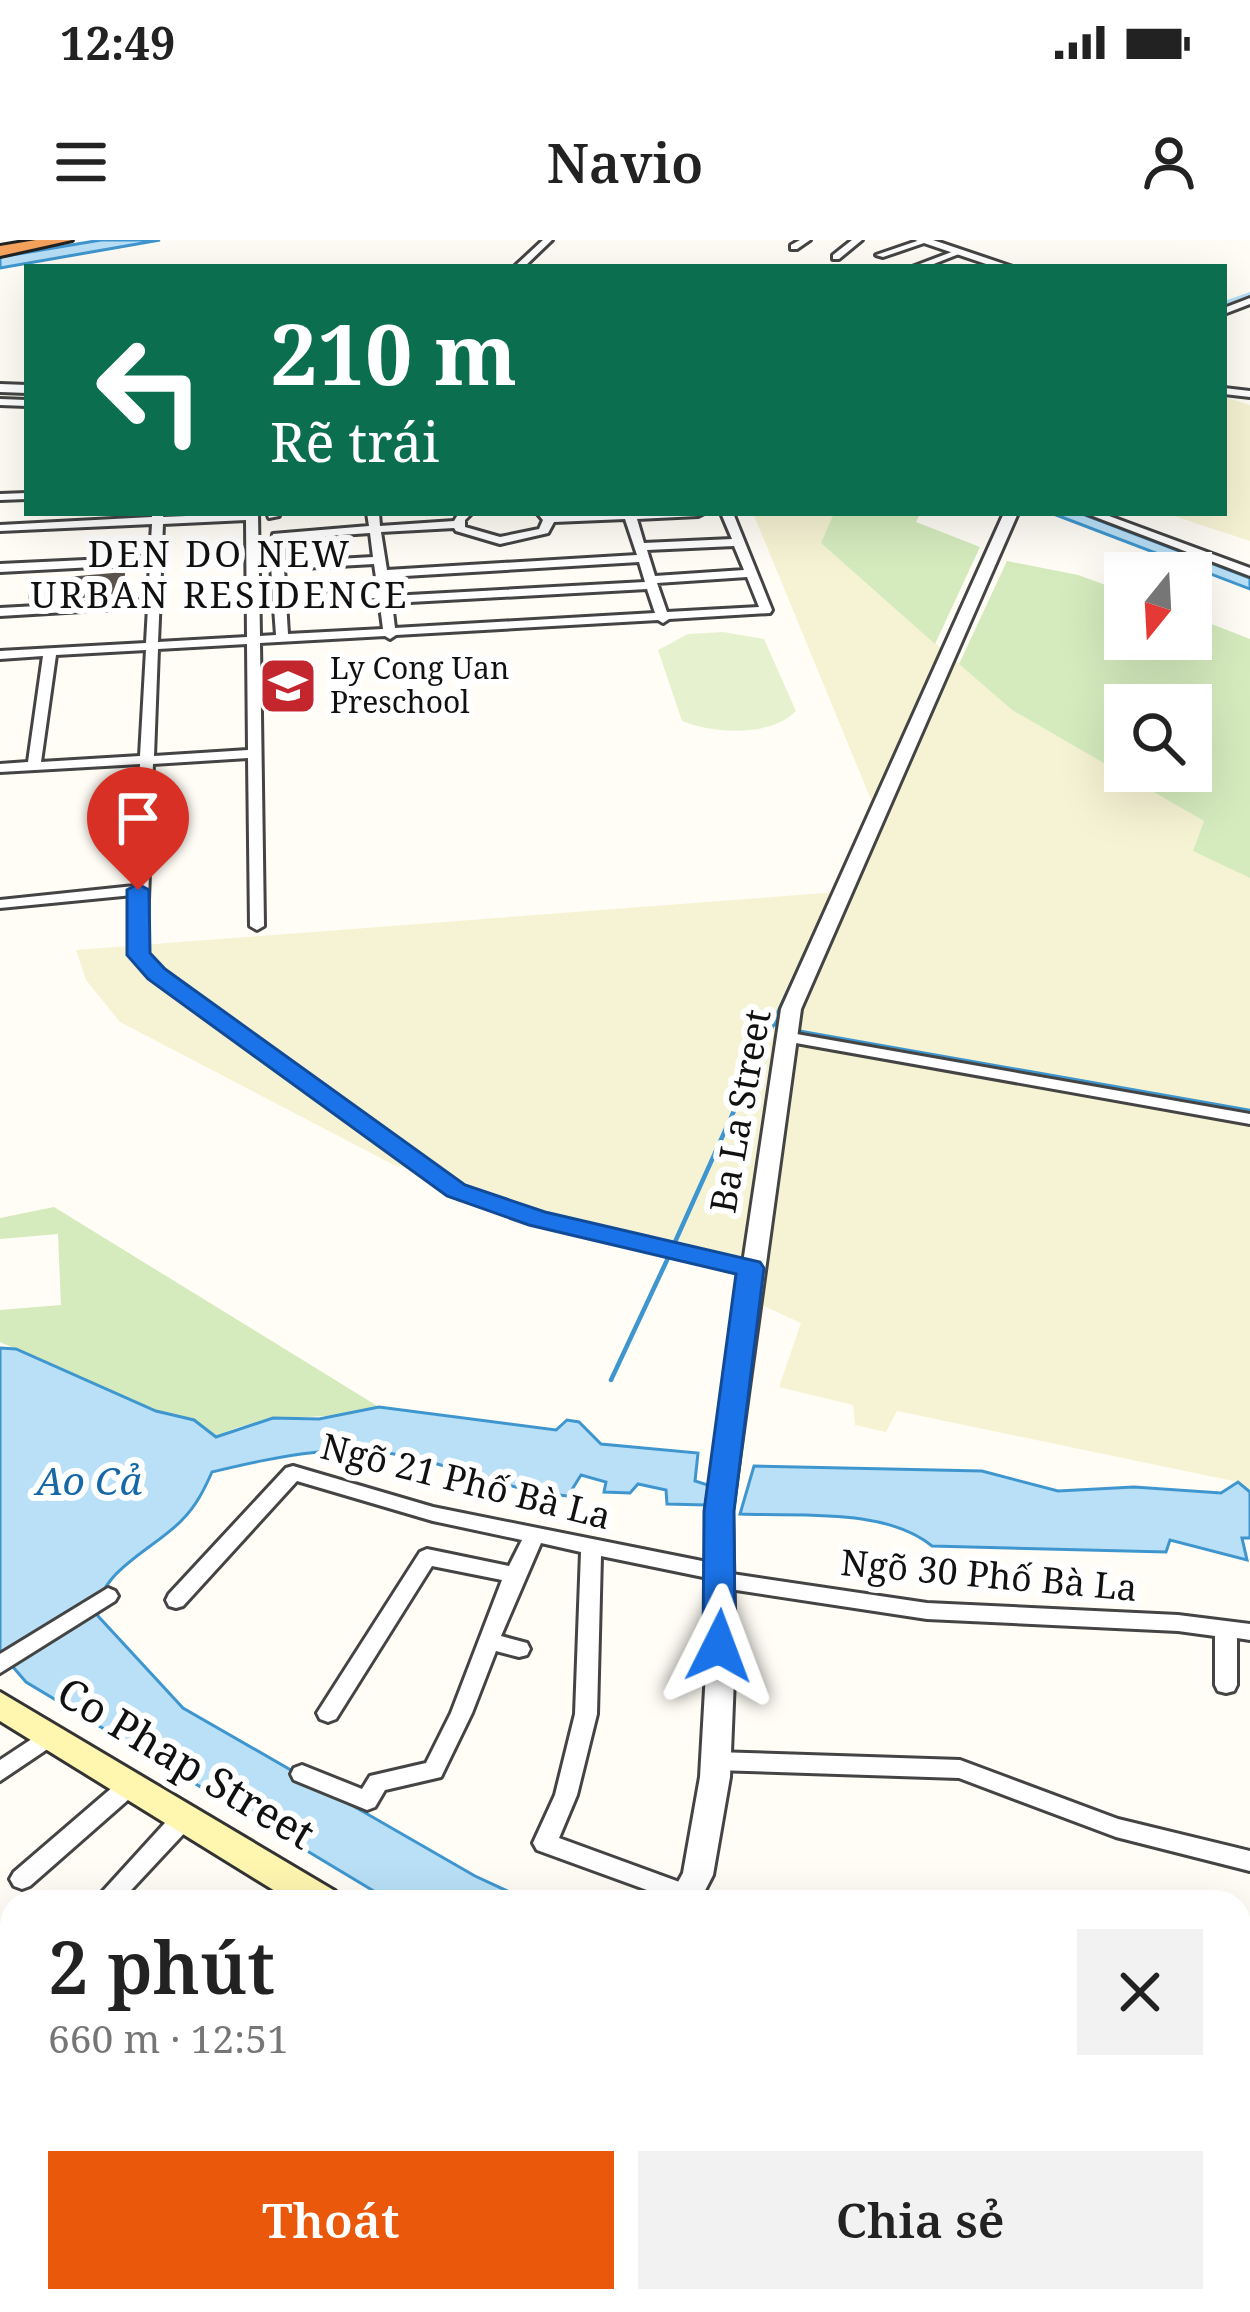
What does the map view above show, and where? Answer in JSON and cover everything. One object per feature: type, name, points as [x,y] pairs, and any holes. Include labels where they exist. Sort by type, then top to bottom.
[{"type":"highway","points":[[0,250],[54,240]]},
{"type":"highway","points":[[0,250],[64,240]]},
{"type":"main road","name":"Co Phap Street","points":[[0,1705],[292,1890]]},
{"type":"street","points":[[522,264],[548,240]]},
{"type":"street","points":[[794,247],[806,240]]},
{"type":"street","points":[[836,256],[858,240]]},
{"type":"street","points":[[880,255],[924,241],[990,264]]},
{"type":"street","points":[[926,264],[960,252]]},
{"type":"street","points":[[0,528],[205,516]]},
{"type":"street","points":[[252,516],[257,926]]},
{"type":"street","points":[[373,516],[389,631]]},
{"type":"street","points":[[281,637],[277,536],[462,519],[476,538],[507,541],[536,535],[546,516]]},
{"type":"street","points":[[631,516],[662,616]]},
{"type":"street","points":[[0,655],[766,610],[729,516]]},
{"type":"street","name":"Ba La Street","points":[[696,1890],[708,1847],[715,1760],[722,1576],[719,1511],[785,1036],[791,1010],[1010,516]]},
{"type":"street","points":[[1099,516],[1250,572]]},
{"type":"street","points":[[158,517],[138,955],[157,974],[456,1191],[538,1219],[750,1268]]},
{"type":"street","points":[[507,541],[525,624]]},
{"type":"street","points":[[277,566],[512,566],[741,542]]},
{"type":"street","points":[[0,568],[156,560]]},
{"type":"street","points":[[279,599],[518,592],[753,573]]},
{"type":"street","points":[[0,612],[153,603]]},
{"type":"street","points":[[34,766],[50,652]]},
{"type":"street","points":[[0,768],[256,754]]},
{"type":"street","points":[[0,904],[138,890]]},
{"type":"street","points":[[785,1036],[1250,1119]]},
{"type":"street","name":"Ngõ 21 Phố Bà La","points":[[176,1600],[293,1472],[433,1514],[722,1576]]},
{"type":"street","points":[[302,1774],[368,1801],[378,1782],[433,1771],[463,1719],[514,1575],[535,1535]]},
{"type":"street","points":[[591,1546],[586,1714],[566,1795],[545,1843],[667,1890]]},
{"type":"street","points":[[328,1713],[428,1556],[514,1575]]},
{"type":"street","name":"Ngõ 30 Phố Bà La","points":[[722,1576],[927,1611],[1250,1633]]},
{"type":"street","points":[[0,1665],[108,1596]]},
{"type":"street","points":[[1226,1629],[1226,1685]]},
{"type":"street","points":[[489,1641],[519,1649]]},
{"type":"street","points":[[0,1772],[50,1736]]},
{"type":"street","points":[[715,1760],[960,1769],[1116,1828],[1250,1861]]},
{"type":"street","points":[[22,1879],[129,1786]]},
{"type":"street","points":[[117,1890],[182,1820]]},
{"type":"shaded area","points":[[1227,398],[1250,405],[1250,541],[1174,516],[1227,516]]},
{"type":"shaded area","points":[[754,516],[833,516],[821,543],[1012,710],[1104,763],[1104,792],[1155,792],[1205,821],[1194,851],[1250,878],[1250,1492],[1238,1482],[897,1411],[886,1432],[855,1425],[853,1405],[779,1387],[801,1323],[757,1303],[766,1263],[543,1212],[392,1164],[120,1022],[86,980],[76,950],[838,892],[874,807]]},
{"type":"green space","points":[[833,516],[919,516],[916,522],[980,547],[935,644],[821,543]]},
{"type":"green space","points":[[1007,561],[1104,584],[1104,660],[1212,660],[1212,624],[1250,639],[1250,878],[1193,851],[1204,821],[1154,792],[1212,792],[1212,684],[1104,684],[1104,763],[1012,710],[959,664]]},
{"type":"green space","points":[[723,632],[764,639],[796,711],[772,725],[741,731],[682,721],[658,650],[688,634]]},
{"type":"green space","points":[[54,1207],[379,1407],[255,1423],[216,1437],[194,1421],[156,1412],[0,1342],[0,1310],[61,1305],[58,1234],[0,1239],[0,1218]]},
{"type":"water","points":[[101,240],[160,240],[0,268],[0,257]]},
{"type":"water","points":[[1059,516],[1088,516],[1182,552],[1153,552]]},
{"type":"water","points":[[1212,563],[1250,578],[1250,589],[1212,574]]},
{"type":"water","name":"Ao Cả","points":[[0,1348],[16,1349],[156,1411],[194,1420],[216,1437],[273,1418],[319,1419],[379,1407],[556,1430],[567,1420],[579,1422],[601,1444],[698,1453],[695,1481],[714,1487],[706,1505],[667,1504],[666,1490],[638,1484],[630,1493],[604,1492],[606,1482],[581,1475],[568,1496],[388,1453],[288,1456],[212,1472],[187,1515],[106,1587],[98,1616],[183,1708],[505,1890],[372,1890],[26,1682],[0,1652]]},
{"type":"water","points":[[754,1466],[982,1471],[1058,1491],[1134,1487],[1221,1493],[1238,1482],[1250,1492],[1250,1538],[1242,1538],[1247,1560],[1170,1540],[1166,1552],[932,1546],[890,1525],[866,1520],[740,1514]]},
{"type":"building","points":[[125,572],[124,597],[28,599],[31,580]]},
{"type":"waterway","points":[[1227,303],[1250,295]]},
{"type":"waterway","points":[[1227,388],[1250,390]]},
{"type":"waterway","points":[[773,1024],[819,925]]},
{"type":"waterway","points":[[675,1242],[773,1024]]},
{"type":"waterway","points":[[773,1024],[783,1026]]},
{"type":"waterway","points":[[795,1031],[1250,1111]]},
{"type":"waterway","points":[[611,1380],[668,1258]]},
{"type":"place","name":"Ly Cong Uan Preschool","points":[[288,686]]},
{"type":"district","name":"DEN DO NEW URBAN RESIDENCE","points":[[220,574]]},
{"type":"route","points":[[138,890],[138,955],[157,974],[456,1191],[538,1219],[750,1268],[719,1511],[723,1580],[719,1646]]}]
